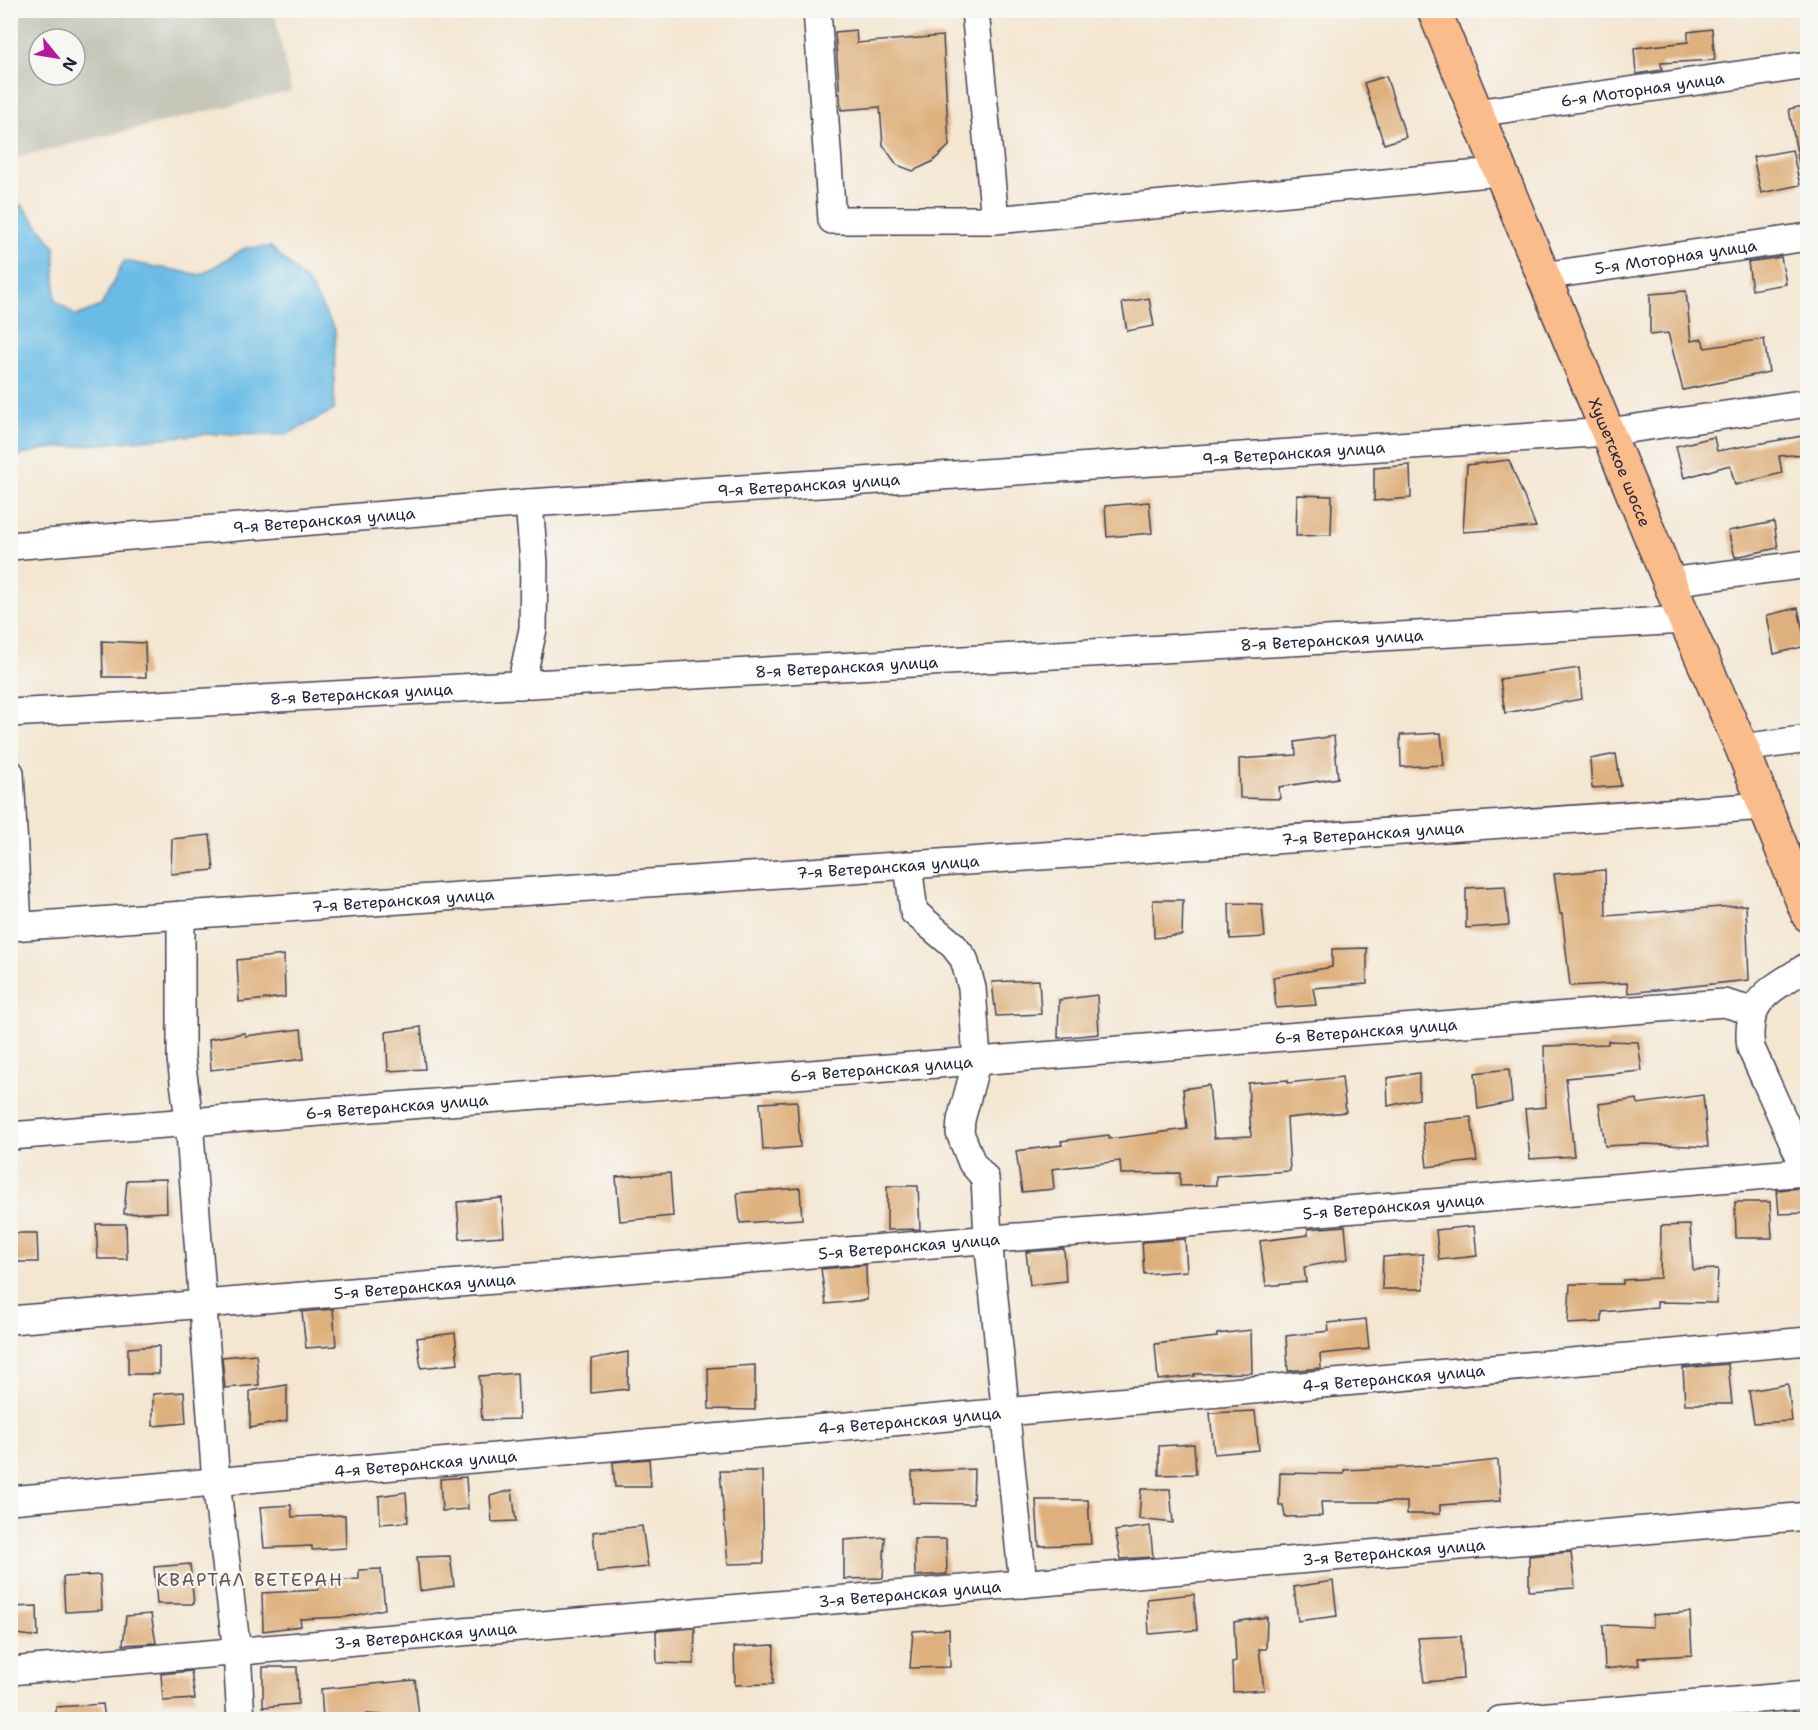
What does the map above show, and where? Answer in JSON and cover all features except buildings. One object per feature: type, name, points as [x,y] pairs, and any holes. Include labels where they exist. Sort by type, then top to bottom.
[{"type":"main road","name":"Хушетское шоссе","points":[[1434,10],[1669,582],[1766,806],[1808,915]]},
{"type":"street","points":[[817,10],[832,220],[994,220],[1500,171]]},
{"type":"street","points":[[975,10],[994,220]]},
{"type":"street","name":"6-я Моторная улица","points":[[1476,113],[1808,65]]},
{"type":"street","name":"5-я Моторная улица","points":[[1543,276],[1808,237]]},
{"type":"street","name":"9-я Ветеранская улица","points":[[10,546],[529,503],[1608,432],[1808,403]]},
{"type":"street","points":[[521,685],[532,629],[534,563],[529,503]]},
{"type":"street","points":[[1669,582],[1808,564]]},
{"type":"street","name":"8-я Ветеранская улица","points":[[10,713],[1685,620]]},
{"type":"street","points":[[1742,748],[1808,739]]},
{"type":"street","points":[[10,773],[14,927]]},
{"type":"street","name":"7-я Ветеранская улица","points":[[14,927],[1766,806]]},
{"type":"street","points":[[908,866],[914,912],[952,945],[963,959],[969,972],[977,1060],[961,1120],[960,1133],[972,1162],[984,1179],[1023,1584]]},
{"type":"street","points":[[181,915],[181,1059],[189,1120],[216,1482],[237,1652],[242,1719]]},
{"type":"street","points":[[1807,1173],[1751,1048],[1748,1028],[1752,1011],[1775,988],[1808,966]]},
{"type":"street","name":"6-я Ветеранская улица","points":[[10,1136],[189,1120],[1724,1004],[1752,1011]]},
{"type":"street","name":"5-я Ветеранская улица","points":[[10,1320],[1807,1173]]},
{"type":"street","name":"4-я Ветеранская улица","points":[[10,1500],[1808,1341]]},
{"type":"street","name":"3-я Ветеранская улица","points":[[10,1671],[1808,1516]]},
{"type":"street","points":[[1500,1719],[1808,1695]]},
{"type":"shaded area","points":[[10,11],[274,11],[291,91],[11,159]]},
{"type":"water","points":[[11,205],[22,205],[55,247],[55,300],[76,316],[101,306],[124,261],[201,275],[245,248],[271,247],[309,284],[335,330],[334,410],[285,435],[206,434],[44,449],[11,458]]},
{"type":"district","name":"КВАРТАЛ ВЕТЕРАН","points":[[250,1580]]}]
